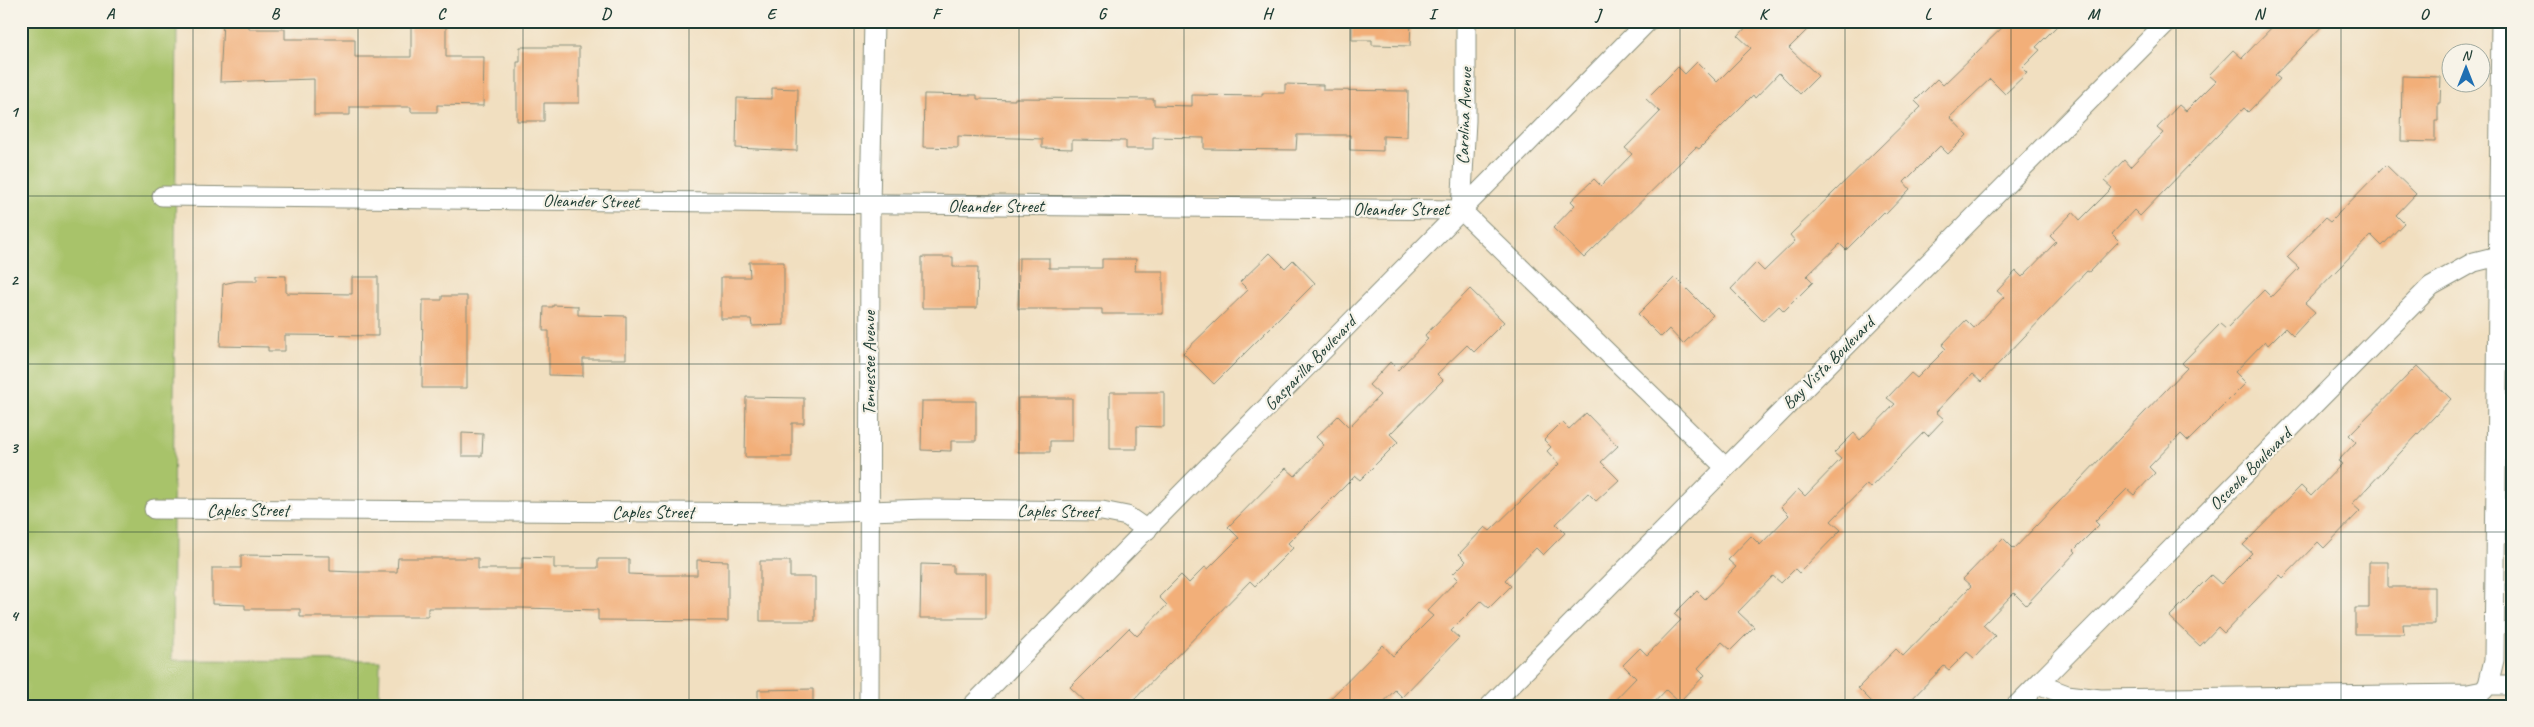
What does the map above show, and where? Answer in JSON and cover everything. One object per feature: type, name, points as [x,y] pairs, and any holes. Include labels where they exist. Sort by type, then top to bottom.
[{"type":"street","name":"Tennessee Avenue","points":[[869,706],[870,205],[874,21]]},
{"type":"street","name":"Carolina Avenue","points":[[1461,210],[1466,122],[1466,21]]},
{"type":"street","name":"Gasparilla Boulevard","points":[[972,706],[1648,21]]},
{"type":"street","name":"Bay Vista Boulevard","points":[[1490,706],[2168,21]]},
{"type":"street","points":[[2038,684],[2068,695],[2100,699],[2468,694],[2483,691],[2488,685],[2494,660],[2501,21]]},
{"type":"street","name":"Oleander Street","points":[[162,196],[1461,210],[1725,468]]},
{"type":"street","name":"Osceola Boulevard","points":[[2016,706],[2431,286],[2474,262],[2498,256]]},
{"type":"street","name":"Caples Street","points":[[154,509],[868,513],[926,509],[1102,511],[1128,516],[1147,530]]},
{"type":"street","points":[[2488,685],[2513,685]]},
{"type":"green space","points":[[21,21],[177,21],[172,660],[380,661],[379,706],[21,706]]},
{"type":"building","points":[[223,21],[249,21],[249,29],[285,29],[285,39],[355,39],[355,57],[411,57],[411,21],[446,21],[446,57],[484,57],[483,106],[437,105],[437,112],[411,112],[411,107],[350,107],[350,115],[314,115],[314,79],[220,82]]},
{"type":"building","points":[[1352,21],[1411,21],[1410,46],[1372,45],[1372,40],[1352,40]]},
{"type":"building","points":[[1752,21],[1816,21],[1789,48],[1818,76],[1800,94],[1779,73],[1755,98],[1753,95],[1699,149],[1696,147],[1584,258],[1553,228],[1575,205],[1571,201],[1594,179],[1601,186],[1632,154],[1625,148],[1660,112],[1646,99],[1678,67],[1685,74],[1697,62],[1717,82],[1751,48],[1738,36]]},
{"type":"building","points":[[2009,21],[2062,21],[2036,47],[2040,50],[2022,68],[2027,73],[2005,94],[1990,79],[1950,117],[1967,135],[1948,154],[1940,146],[1904,182],[1910,189],[1886,214],[1884,212],[1846,250],[1840,244],[1807,276],[1813,282],[1784,311],[1779,306],[1763,321],[1731,289],[1756,263],[1764,271],[1795,241],[1790,235],[1921,107],[1915,101],[1937,79],[1943,85]]},
{"type":"building","points":[[2278,21],[2327,21],[2275,75],[2280,79],[2248,112],[2244,108],[2140,216],[2134,210],[2112,234],[2119,241],[2089,272],[2087,271],[1981,382],[1972,374],[1936,412],[1944,419],[1928,436],[1924,432],[1870,488],[1867,484],[1831,521],[1841,530],[1799,573],[1795,569],[1781,583],[1773,576],[1738,612],[1754,627],[1731,650],[1722,642],[1698,668],[1705,675],[1679,702],[1666,690],[1651,706],[1609,706],[1636,678],[1623,665],[1640,648],[1647,655],[1681,620],[1674,614],[1697,591],[1705,599],[1736,567],[1728,560],[1751,536],[1760,545],[1789,515],[1781,507],[1798,489],[1805,496],[1841,459],[1834,453],[1854,433],[1860,440],[1895,404],[1887,398],[1911,373],[1917,378],[1946,349],[1942,345],[1966,320],[1974,328],[2004,297],[1997,291],[2016,271],[2022,277],[2056,242],[2050,236],[2073,212],[2080,220],[2112,188],[2104,181],[2124,160],[2130,167],[2163,133],[2157,128],[2179,105],[2186,111],[2216,81],[2209,75],[2233,50],[2242,58]]},
{"type":"building","points":[[520,47],[579,47],[579,103],[544,103],[544,121],[517,121],[517,62],[520,62]]},
{"type":"building","points":[[2402,76],[2441,77],[2438,121],[2435,121],[2435,142],[2401,141]]},
{"type":"building","points":[[1285,84],[1323,85],[1323,90],[1408,91],[1407,137],[1383,136],[1383,151],[1350,150],[1350,135],[1297,135],[1296,150],[1204,149],[1204,138],[1153,137],[1153,149],[1126,149],[1126,141],[1072,140],[1072,149],[1042,148],[1042,139],[958,136],[958,148],[923,147],[924,94],[977,95],[977,99],[1015,100],[1015,98],[1154,99],[1154,105],[1192,106],[1192,95],[1262,96],[1262,93],[1285,93]]},
{"type":"building","points":[[772,88],[798,89],[797,151],[736,148],[737,98],[772,99]]},
{"type":"building","points":[[2386,165],[2416,194],[2396,215],[2404,223],[2382,246],[2371,235],[2305,303],[2315,312],[2293,336],[2285,328],[2268,345],[2265,341],[2235,372],[2246,383],[2188,441],[2181,434],[2149,467],[2155,473],[2134,495],[2127,489],[2095,521],[2099,525],[2074,550],[2076,552],[2026,605],[2014,593],[1983,625],[1995,636],[1974,658],[1967,652],[1949,670],[1944,666],[1905,706],[1876,706],[1858,688],[1896,649],[1903,656],[1971,586],[1963,579],[2003,538],[2014,549],[2187,368],[2182,363],[2220,324],[2226,329],[2264,290],[2271,297],[2299,268],[2287,257],[2325,218],[2330,222]]},
{"type":"building","points":[[1270,253],[1285,268],[1293,260],[1315,283],[1214,384],[1183,353],[1248,290],[1240,282]]},
{"type":"building","points":[[922,257],[953,257],[953,267],[978,267],[977,308],[922,308]]},
{"type":"building","points":[[1019,258],[1049,258],[1049,268],[1102,268],[1102,259],[1136,259],[1135,271],[1163,271],[1163,314],[1102,314],[1102,309],[1018,309]]},
{"type":"building","points":[[749,262],[784,262],[784,325],[752,326],[751,319],[721,319],[721,277],[750,277]]},
{"type":"building","points":[[257,275],[286,276],[286,293],[352,294],[352,277],[378,277],[378,336],[285,335],[285,351],[268,351],[268,347],[220,346],[223,284],[237,281],[257,281]]},
{"type":"building","points":[[1675,277],[1713,315],[1683,344],[1669,329],[1661,337],[1638,314]]},
{"type":"building","points":[[1470,289],[1504,322],[1474,352],[1467,345],[1437,374],[1443,380],[1390,434],[1398,442],[1360,480],[1355,476],[1288,543],[1293,548],[1255,586],[1250,581],[1128,706],[1090,706],[1070,687],[1129,628],[1137,636],[1167,605],[1159,597],[1181,575],[1189,583],[1205,567],[1208,569],[1239,538],[1228,527],[1286,468],[1295,476],[1324,445],[1316,437],[1338,416],[1349,427],[1380,395],[1369,385],[1390,362],[1398,370],[1428,339],[1425,335]]},
{"type":"building","points":[[442,296],[467,296],[467,388],[422,388],[423,300],[442,300]]},
{"type":"building","points":[[553,305],[578,306],[578,315],[626,316],[626,359],[583,359],[583,376],[549,375],[549,331],[543,331],[544,307],[553,307]]},
{"type":"building","points":[[2417,366],[2451,399],[2352,504],[2360,511],[2324,548],[2318,542],[2283,578],[2280,575],[2224,633],[2218,627],[2200,646],[2169,617],[2211,575],[2221,584],[2252,553],[2243,545],[2301,486],[2311,496],[2342,464],[2338,461],[2356,442],[2349,435]]},
{"type":"building","points":[[1110,392],[1164,392],[1164,427],[1137,426],[1137,449],[1110,449]]},
{"type":"building","points":[[746,397],[804,398],[804,423],[792,423],[792,457],[745,457]]},
{"type":"building","points":[[1018,398],[1072,398],[1072,441],[1050,441],[1050,452],[1018,452]]},
{"type":"building","points":[[922,401],[976,401],[976,441],[951,441],[951,451],[921,450]]},
{"type":"building","points":[[1586,413],[1618,446],[1601,462],[1619,480],[1596,501],[1588,493],[1556,524],[1565,533],[1543,555],[1536,548],[1505,580],[1511,586],[1489,608],[1481,601],[1451,631],[1459,638],[1402,697],[1395,690],[1380,706],[1323,706],[1383,645],[1393,656],[1433,616],[1427,611],[1458,579],[1453,574],[1466,561],[1459,554],[1485,527],[1490,531],[1559,464],[1547,451],[1551,447],[1544,440],[1562,422],[1569,429]]},
{"type":"building","points":[[462,433],[483,434],[482,456],[462,456]]},
{"type":"building","points":[[241,555],[330,556],[330,571],[354,572],[397,572],[398,558],[478,558],[478,569],[522,569],[522,557],[554,558],[554,568],[598,568],[598,559],[629,559],[629,574],[697,575],[697,560],[728,561],[728,621],[598,620],[598,610],[522,608],[428,608],[428,617],[300,617],[300,609],[245,609],[245,605],[212,604],[212,568],[241,568]]},
{"type":"building","points":[[760,561],[790,561],[790,577],[815,577],[815,621],[760,621]]},
{"type":"building","points":[[2369,562],[2388,562],[2388,587],[2435,587],[2435,624],[2403,624],[2404,634],[2355,634],[2355,608],[2369,608]]},
{"type":"building","points":[[921,564],[953,565],[953,573],[986,573],[986,618],[920,618]]},
{"type":"building","points":[[813,689],[813,706],[758,706],[758,690]]}]
